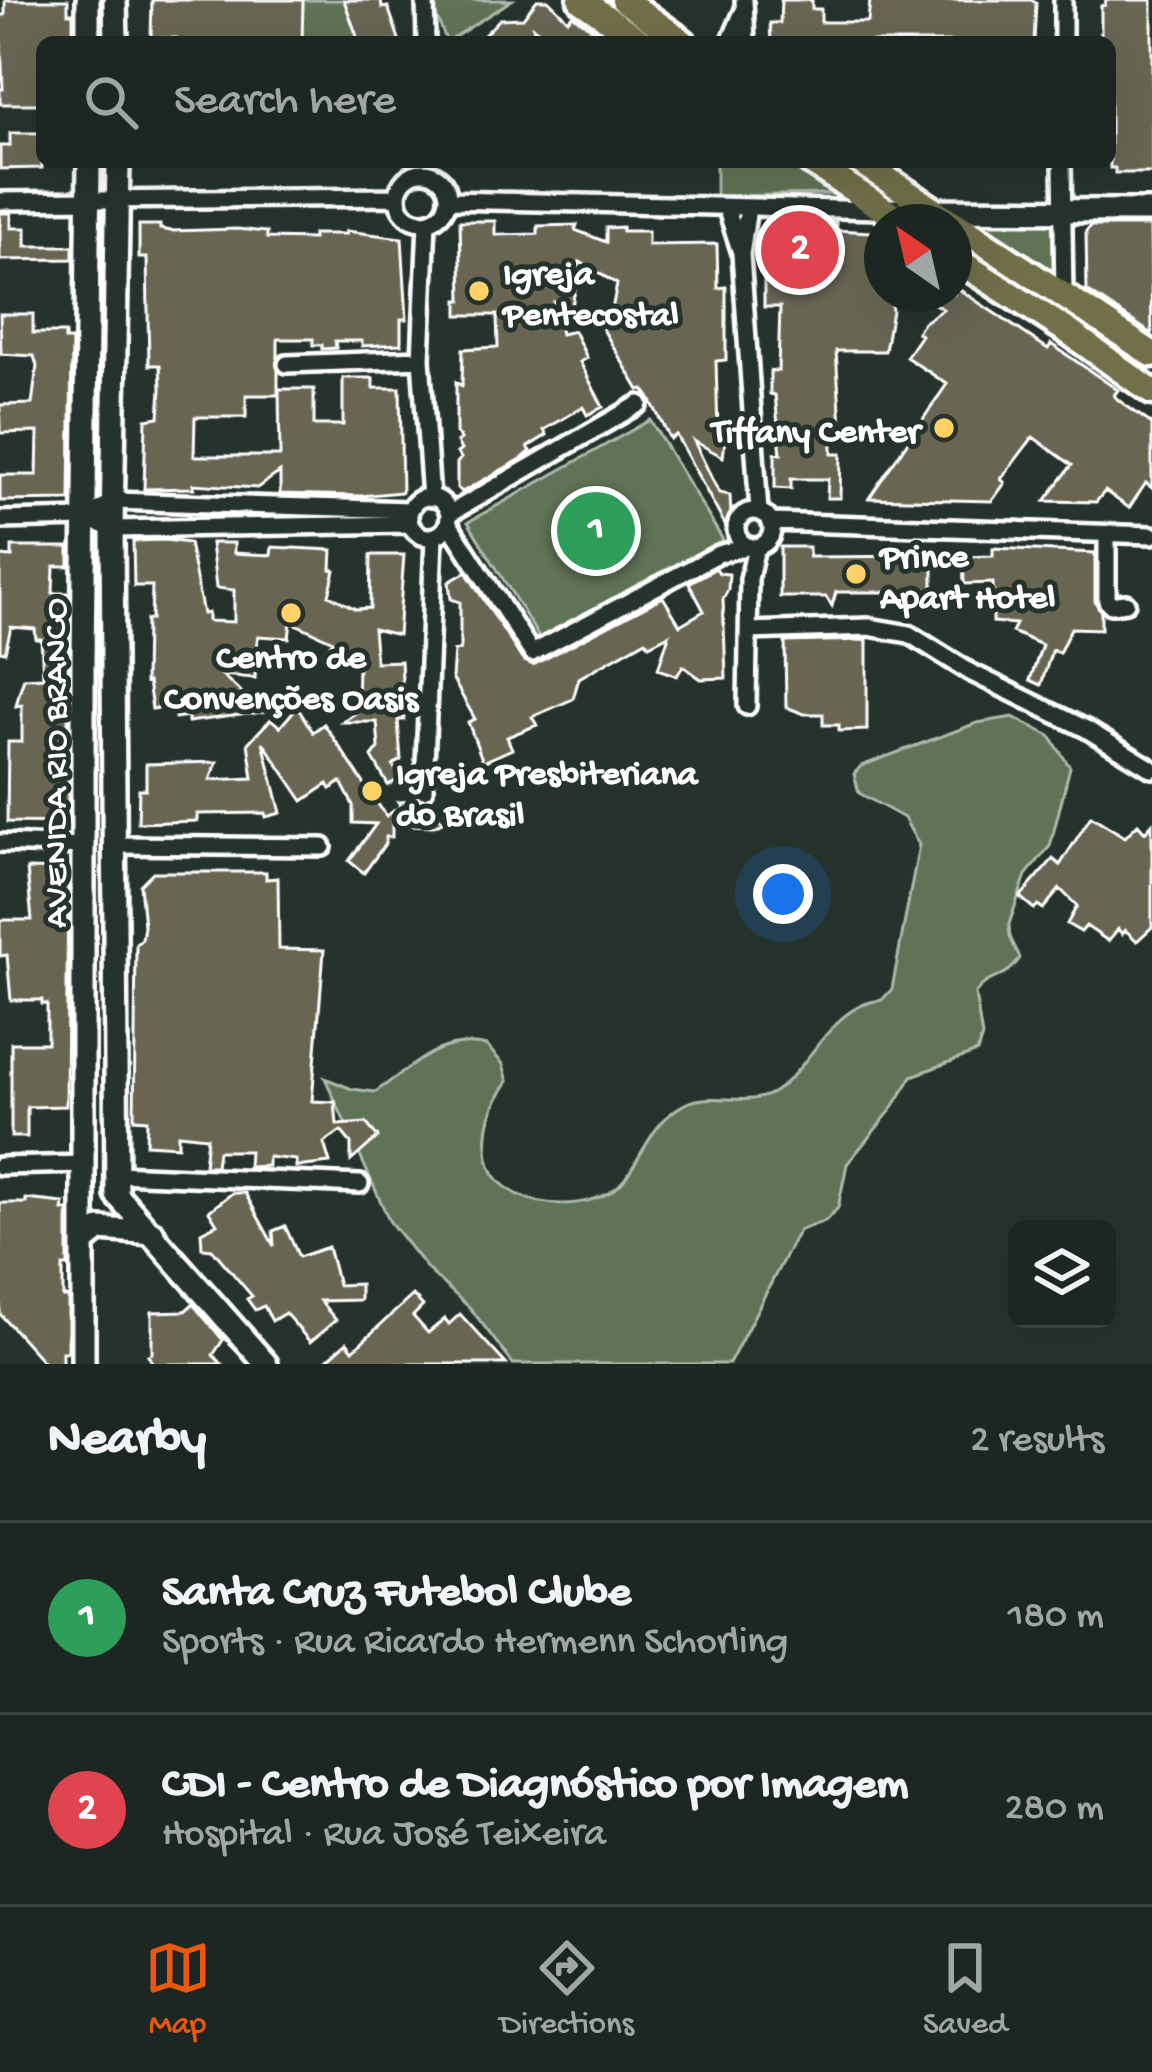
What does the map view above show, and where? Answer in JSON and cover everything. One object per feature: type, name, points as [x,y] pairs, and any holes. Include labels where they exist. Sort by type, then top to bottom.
[{"type":"main road","points":[[581,0],[632,36]]},
{"type":"main road","points":[[624,0],[675,36]]},
{"type":"main road","points":[[820,168],[876,204]]},
{"type":"main road","points":[[870,168],[925,204]]},
{"type":"main road","points":[[972,235],[1152,354]]},
{"type":"main road","points":[[972,270],[1152,392]]},
{"type":"main road","points":[[1064,296],[1069,332]]},
{"type":"street","points":[[88,0],[88,36]]},
{"type":"street","points":[[116,0],[116,36]]},
{"type":"street","points":[[425,0],[426,36]]},
{"type":"street","points":[[1063,0],[1063,36]]},
{"type":"street","points":[[732,36],[744,6]]},
{"type":"street","points":[[744,6],[746,36]]},
{"type":"street","name":"AVENIDA RIO BRANCO","points":[[83,1364],[89,168]]},
{"type":"street","name":"AVENIDA RIO BRANCO","points":[[117,1184],[112,529],[118,168]]},
{"type":"street","points":[[426,168],[402,183],[398,196],[406,216],[427,222],[441,214],[448,200],[443,182],[429,168]]},
{"type":"street","points":[[1062,168],[1064,296]]},
{"type":"street","points":[[0,201],[398,196]]},
{"type":"street","points":[[448,200],[864,214]]},
{"type":"street","points":[[410,517],[423,499],[442,503],[532,652],[718,554],[752,546],[772,535],[765,517],[741,254],[726,207]]},
{"type":"street","points":[[741,254],[748,208]]},
{"type":"street","points":[[972,218],[1152,211]]},
{"type":"street","points":[[427,222],[421,359],[431,498]]},
{"type":"street","points":[[287,364],[421,359]]},
{"type":"street","points":[[424,790],[434,537],[448,518],[639,404]]},
{"type":"street","points":[[86,518],[113,501],[410,517]]},
{"type":"street","points":[[752,546],[742,542],[736,527],[744,514],[1152,535]]},
{"type":"street","points":[[0,520],[86,518],[112,529],[410,517]]},
{"type":"street","points":[[410,517],[420,535],[434,537]]},
{"type":"street","points":[[1107,535],[1107,601],[1126,603]]},
{"type":"street","points":[[747,706],[752,546]]},
{"type":"street","points":[[749,631],[869,627],[910,634],[970,672],[1086,729],[1152,769]]},
{"type":"street","points":[[0,843],[85,846]]},
{"type":"street","points":[[114,845],[323,848]]},
{"type":"street","points":[[0,1166],[85,1164]]},
{"type":"street","points":[[117,1184],[360,1184]]},
{"type":"street","points":[[117,1184],[153,1234],[265,1362]]},
{"type":"street","points":[[85,1241],[100,1228],[153,1234]]},
{"type":"green space","points":[[303,0],[344,0],[357,36],[302,36]]},
{"type":"green space","points":[[437,0],[512,0],[456,36],[444,36],[434,11]]},
{"type":"green space","points":[[716,168],[794,168],[831,194],[716,196]]},
{"type":"green space","points":[[1059,214],[1060,290],[972,231],[972,217]]},
{"type":"green space","points":[[650,420],[723,540],[540,639],[468,522]]},
{"type":"green space","points":[[1013,717],[1050,736],[1070,767],[1050,846],[1026,875],[1009,924],[1020,958],[975,994],[982,1037],[977,1052],[912,1076],[847,1164],[838,1208],[795,1237],[729,1364],[513,1364],[471,1309],[428,1270],[390,1222],[325,1078],[375,1092],[440,1049],[487,1046],[503,1064],[508,1081],[488,1126],[488,1157],[495,1176],[509,1189],[548,1203],[571,1204],[610,1192],[623,1181],[660,1124],[678,1108],[702,1099],[751,1099],[774,1092],[835,1024],[864,1004],[882,1000],[892,989],[919,845],[904,818],[859,793],[854,774],[861,766],[977,723]]},
{"type":"building","points":[[5,0],[68,0],[68,13],[73,13],[73,35],[36,36],[36,104],[0,104],[0,15],[5,15]]},
{"type":"building","points":[[152,0],[303,0],[302,36],[151,36]]},
{"type":"building","points":[[344,0],[381,0],[398,36],[357,36]]},
{"type":"building","points":[[537,0],[548,0],[568,20],[572,15],[602,36],[547,36],[533,27],[536,36],[483,36],[500,19],[523,18]]},
{"type":"building","points":[[781,0],[812,0],[812,9],[821,9],[821,22],[868,22],[870,0],[1036,3],[1034,36],[771,36],[770,23],[780,23]]},
{"type":"building","points":[[1106,0],[1152,0],[1152,173],[1115,173],[1116,36],[1101,36],[1101,6]]},
{"type":"building","points":[[10,133],[36,133],[36,168],[42,168],[0,169],[0,146],[10,146]]},
{"type":"building","points":[[0,213],[11,213],[11,228],[26,228],[26,246],[73,246],[73,259],[0,260]]},
{"type":"building","points":[[460,221],[495,221],[495,235],[538,234],[538,226],[577,225],[575,230],[606,242],[606,228],[622,227],[622,231],[648,231],[648,245],[717,244],[718,288],[726,287],[726,360],[716,361],[718,431],[726,435],[723,457],[694,441],[719,493],[730,495],[732,538],[676,435],[670,439],[649,397],[639,390],[601,326],[632,320],[611,315],[617,284],[580,262],[572,306],[554,302],[561,334],[574,331],[587,358],[580,362],[603,407],[587,415],[583,407],[544,430],[547,435],[528,447],[531,451],[523,458],[462,492],[457,488],[461,458],[457,453],[461,450],[457,442],[461,439],[456,433],[456,382],[462,386],[463,349],[498,347],[497,315],[458,315],[458,300],[462,300]]},
{"type":"building","points":[[782,222],[836,222],[836,230],[864,232],[864,312],[892,312],[885,351],[836,351],[841,425],[832,425],[832,454],[841,454],[840,498],[827,498],[828,479],[791,479],[791,489],[775,488],[775,453],[781,454],[770,371],[778,371],[780,307],[764,307],[764,232]]},
{"type":"building","points":[[139,225],[160,225],[171,231],[267,232],[267,238],[313,239],[313,234],[346,231],[402,238],[407,319],[401,319],[401,344],[362,346],[362,341],[335,341],[336,348],[322,349],[322,345],[313,345],[313,339],[278,339],[278,395],[246,395],[246,417],[195,417],[194,456],[280,456],[279,389],[314,389],[314,425],[343,425],[343,378],[373,378],[373,388],[400,388],[402,492],[280,494],[280,472],[257,488],[193,484],[194,488],[144,489],[146,419],[159,417],[161,389],[160,365],[149,365],[147,258],[139,258]]},
{"type":"building","points":[[1091,226],[1150,226],[1152,334],[1087,291],[1086,231]]},
{"type":"building","points":[[972,298],[1118,390],[1114,395],[1118,400],[1152,424],[1152,488],[1146,483],[1129,508],[1105,491],[1096,502],[1045,501],[1072,465],[1033,437],[1001,479],[1005,483],[992,501],[869,498],[947,384],[906,357],[924,322],[939,312],[972,312]]},
{"type":"building","points":[[0,314],[33,314],[33,333],[65,333],[65,340],[72,340],[70,500],[0,501],[0,475],[37,475],[38,432],[0,433],[0,405],[32,404],[37,366],[34,356],[1,354]]},
{"type":"building","points":[[133,541],[189,543],[208,621],[234,622],[234,590],[216,588],[211,543],[234,543],[234,553],[271,555],[272,547],[332,550],[331,569],[335,570],[329,595],[356,609],[370,608],[371,555],[404,555],[398,635],[373,629],[376,662],[401,661],[401,760],[393,765],[400,779],[388,785],[372,757],[379,748],[377,722],[342,722],[357,712],[358,663],[340,664],[324,653],[333,641],[291,622],[289,638],[258,636],[255,678],[222,675],[263,712],[188,722],[188,716],[175,718],[174,706],[152,709],[145,683],[152,586],[134,586]]},
{"type":"building","points":[[12,547],[69,547],[69,566],[54,566],[53,593],[69,593],[68,744],[55,744],[55,770],[68,769],[68,823],[7,822],[8,742],[22,742],[22,705],[16,706],[24,678],[43,677],[41,639],[36,639],[35,629],[11,627],[5,652],[0,651],[0,556],[12,557]]},
{"type":"building","name":"Prince Apart Hotel","points":[[780,547],[809,547],[809,557],[933,556],[933,591],[900,592],[888,609],[885,592],[836,592],[832,606],[826,597],[780,597]]},
{"type":"building","points":[[993,548],[1095,553],[1095,601],[1101,629],[1071,628],[1059,653],[1052,650],[1041,685],[1030,680],[1042,645],[1012,632],[1016,624],[993,622],[993,583],[964,584],[963,557],[993,556]]},
{"type":"building","points":[[716,568],[729,574],[723,599],[726,678],[701,679],[683,666],[677,676],[658,669],[669,635],[649,645],[646,640],[579,678],[573,699],[532,717],[537,725],[507,737],[512,749],[483,762],[468,722],[475,719],[452,678],[454,651],[460,650],[460,602],[451,599],[449,582],[466,572],[522,659],[533,665],[663,597],[680,625],[704,611],[689,583]]},
{"type":"building","points":[[867,640],[867,730],[839,731],[839,725],[823,725],[823,714],[786,707],[785,642]]},
{"type":"building","points":[[297,707],[313,732],[324,724],[386,816],[401,806],[398,802],[430,800],[442,822],[434,826],[392,824],[392,837],[386,837],[364,873],[349,861],[376,824],[353,823],[353,805],[341,782],[331,789],[328,784],[303,801],[263,742],[281,813],[266,817],[265,813],[197,814],[197,821],[138,823],[146,764],[217,762],[210,780],[253,778],[248,743],[271,719],[280,727]]},
{"type":"building","points":[[1091,816],[1125,837],[1138,824],[1145,832],[1152,824],[1152,927],[1137,941],[1125,930],[1122,934],[1118,929],[1108,941],[1086,926],[1081,932],[1067,924],[1077,906],[1060,889],[1043,909],[1038,905],[1034,909],[1020,897],[1053,859],[1060,865]]},
{"type":"building","points":[[27,869],[68,870],[66,1106],[27,1107],[27,1137],[11,1137],[11,1043],[47,1043],[47,1004],[11,1000],[7,955],[0,956],[0,920],[32,920]]},
{"type":"building","points":[[153,872],[266,872],[266,879],[278,878],[279,949],[324,950],[312,1101],[335,1102],[337,1125],[366,1123],[378,1137],[351,1161],[351,1143],[341,1131],[324,1143],[330,1163],[296,1167],[296,1160],[268,1157],[268,1166],[248,1167],[249,1151],[218,1151],[216,1166],[204,1166],[207,1137],[178,1134],[178,1146],[146,1144],[147,1120],[134,1119],[136,944],[144,926],[140,885]]},
{"type":"building","points":[[232,1193],[245,1193],[274,1246],[273,1231],[285,1226],[299,1257],[328,1247],[338,1285],[360,1284],[360,1300],[320,1301],[336,1320],[310,1342],[285,1313],[272,1321],[264,1306],[255,1310],[247,1299],[252,1296],[212,1249],[202,1248],[201,1232],[217,1224],[209,1211]]},
{"type":"building","points":[[26,1199],[64,1203],[63,1210],[68,1210],[63,1297],[68,1297],[68,1352],[62,1352],[62,1364],[45,1364],[0,1314],[0,1203],[26,1203]]},
{"type":"building","points":[[413,1295],[423,1306],[413,1316],[428,1333],[460,1314],[506,1364],[322,1364],[347,1342],[353,1350]]},
{"type":"building","points":[[193,1304],[223,1340],[213,1355],[222,1364],[153,1364],[148,1355],[152,1353],[152,1312],[185,1311]]},
{"type":"place","name":"CDI - Centro de Diagnóstico por Imagem","points":[[800,250]]},
{"type":"place","name":"Igreja Pentecostal","points":[[479,291]]},
{"type":"place","name":"Tiffany Center","points":[[944,428]]},
{"type":"place","name":"Santa Cruz Futebol Clube","points":[[596,531]]},
{"type":"place","name":"Prince Apart Hotel","points":[[856,574]]},
{"type":"place","name":"Centro de Convenções Oasis","points":[[291,613]]},
{"type":"place","name":"Igreja Presbiteriana do Brasil","points":[[372,791]]}]
